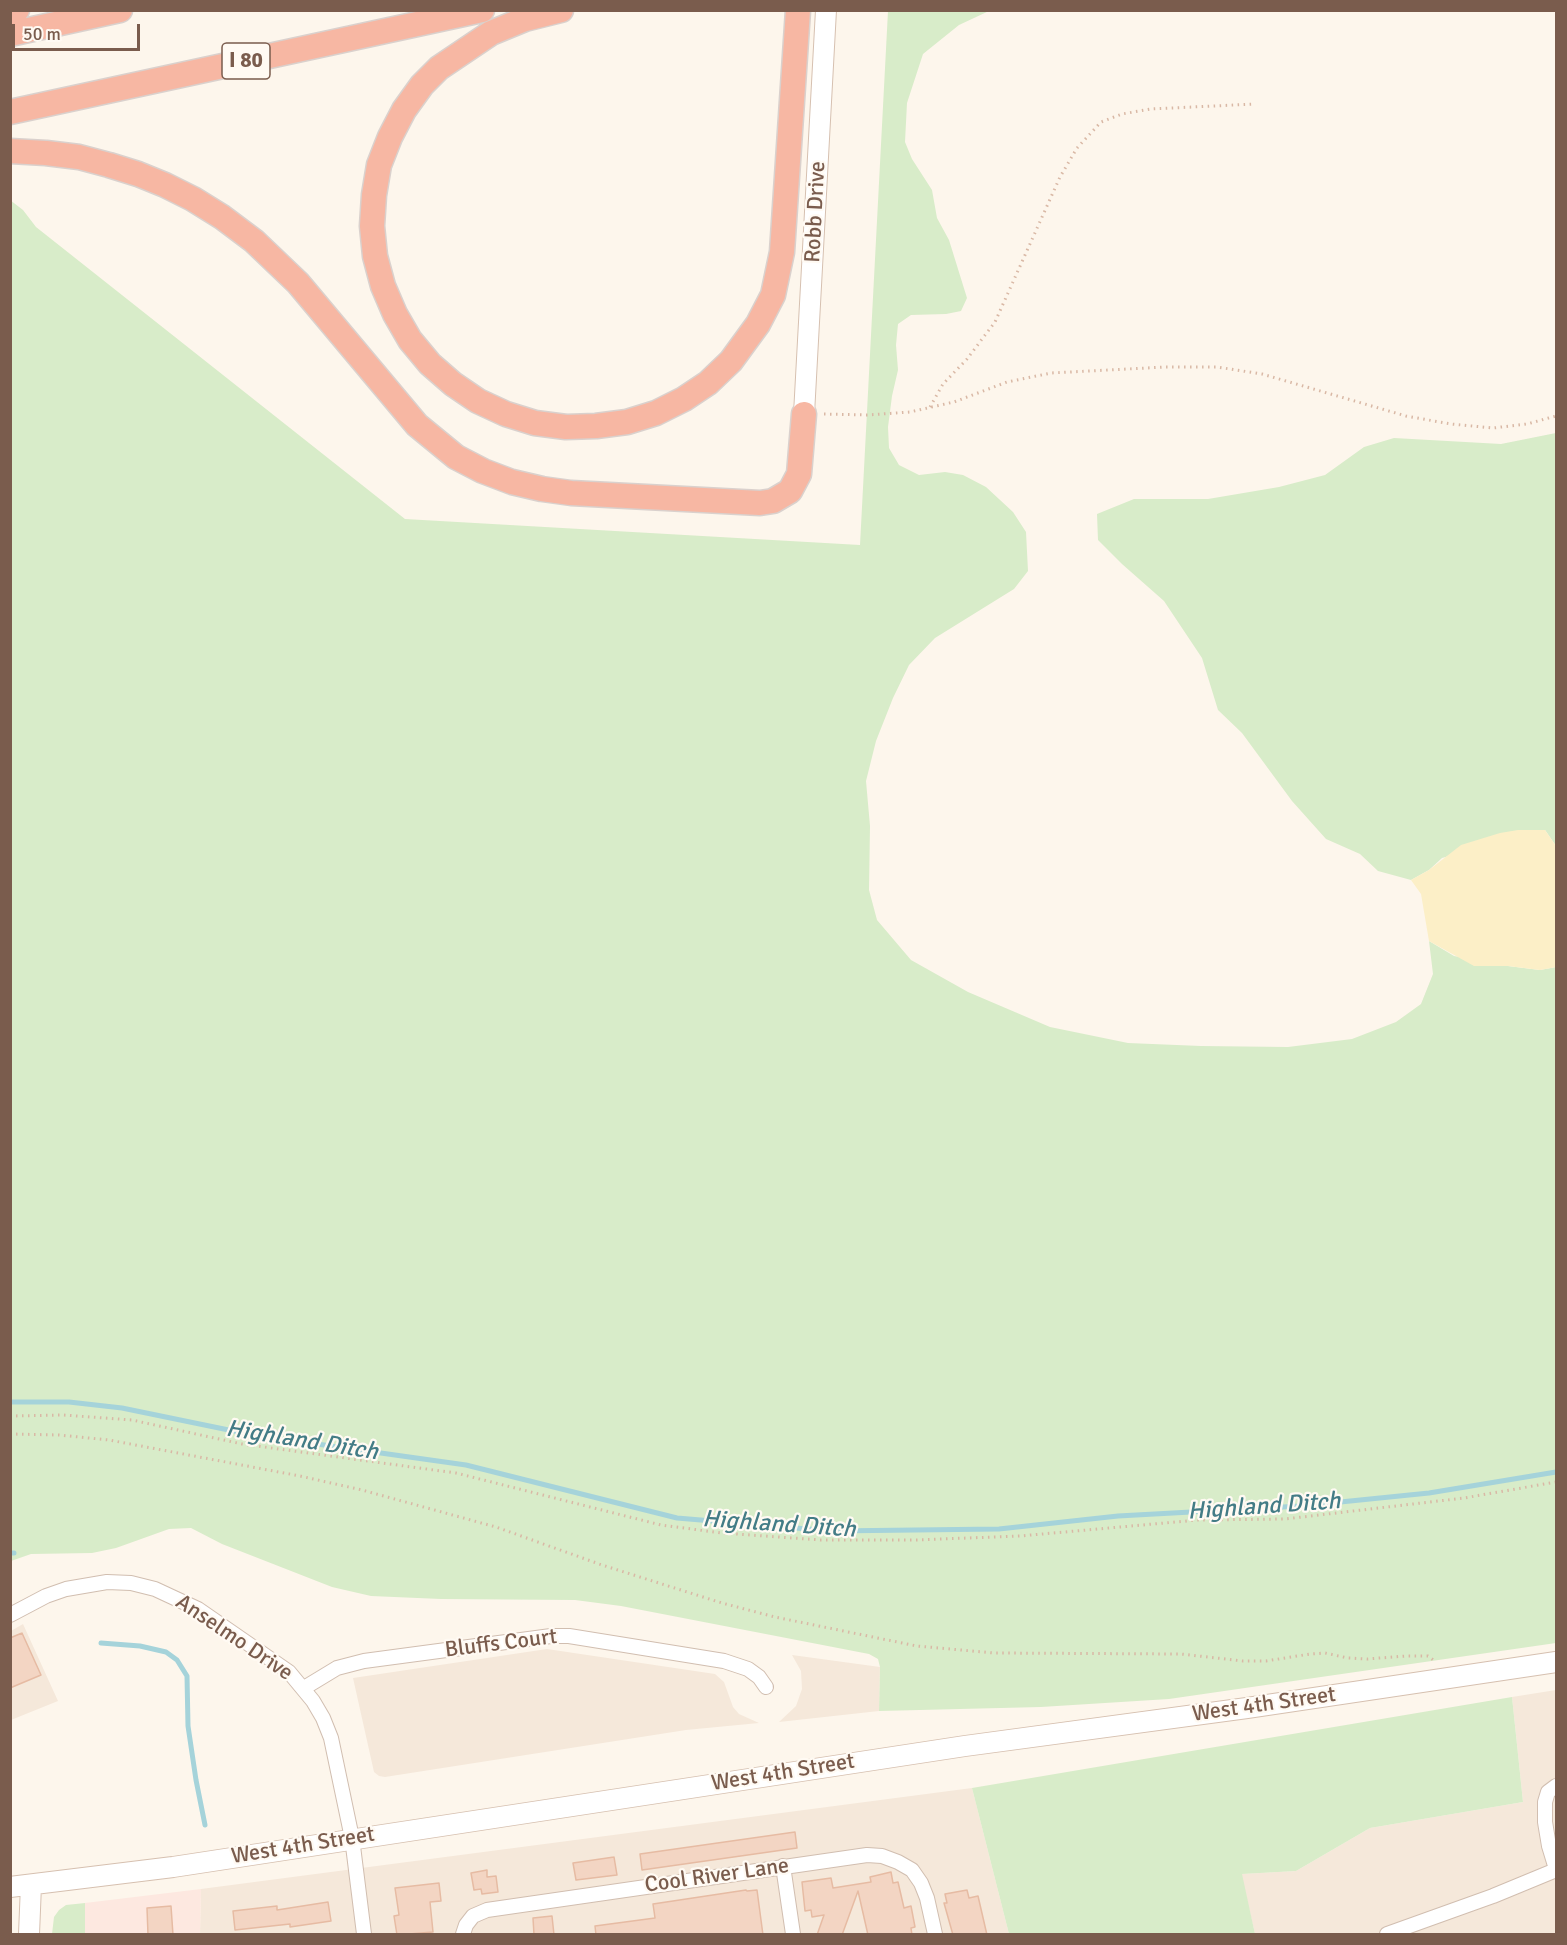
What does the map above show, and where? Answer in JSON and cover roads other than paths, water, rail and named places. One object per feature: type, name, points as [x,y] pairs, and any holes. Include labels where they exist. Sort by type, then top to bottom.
[{"type":"highway","points":[[10,12],[17,10]]},
{"type":"highway","points":[[10,34],[120,10]]},
{"type":"highway","name":"I 80","points":[[10,111],[482,10]]},
{"type":"highway","points":[[561,10],[525,19],[491,33],[439,68],[422,85],[404,110],[379,165],[373,216],[375,256],[383,286],[410,340],[430,364],[478,402],[535,423],[566,427],[627,422],[684,399],[708,382],[750,337],[773,294],[782,252],[798,10]]},
{"type":"highway","points":[[10,151],[79,157],[128,171],[165,185],[222,217],[254,241],[298,283],[417,425],[456,457],[512,482],[571,493],[760,503],[773,501],[790,491],[799,474],[804,414]]},
{"type":"main road","name":"Robb Drive","points":[[804,414],[826,10]]},
{"type":"main road","name":"West 4th Street","points":[[10,1887],[173,1867],[965,1746],[1557,1662]]},
{"type":"main road","points":[[29,1935],[31,1885]]},
{"type":"street","name":"Anselmo Drive","points":[[10,1615],[66,1588],[107,1582],[131,1583],[155,1589],[198,1609],[273,1659],[304,1688],[323,1718],[331,1738],[352,1838]]},
{"type":"street","name":"Bluffs Court","points":[[304,1688],[337,1668],[357,1663],[551,1636],[569,1636],[724,1661],[748,1669],[759,1677],[766,1687]]},
{"type":"street","points":[[1387,1935],[1493,1896],[1557,1869],[1549,1846],[1545,1822],[1545,1802],[1548,1792],[1557,1786]]},
{"type":"street","points":[[352,1838],[364,1935]]},
{"type":"street","name":"Cool River Lane","points":[[463,1935],[466,1925],[473,1916],[487,1910],[867,1855],[882,1856],[912,1870],[921,1882],[927,1898],[935,1935]]},
{"type":"street","points":[[783,1866],[793,1935]]},
{"type":"waterway","name":"Highland Ditch","points":[[10,1402],[69,1402],[122,1408],[253,1435],[466,1465],[677,1518],[831,1531],[999,1529],[1118,1516],[1301,1506],[1429,1493],[1556,1472]]},
{"type":"waterway","points":[[101,1643],[140,1646],[166,1652],[177,1660],[187,1676],[188,1726],[205,1825]]}]
